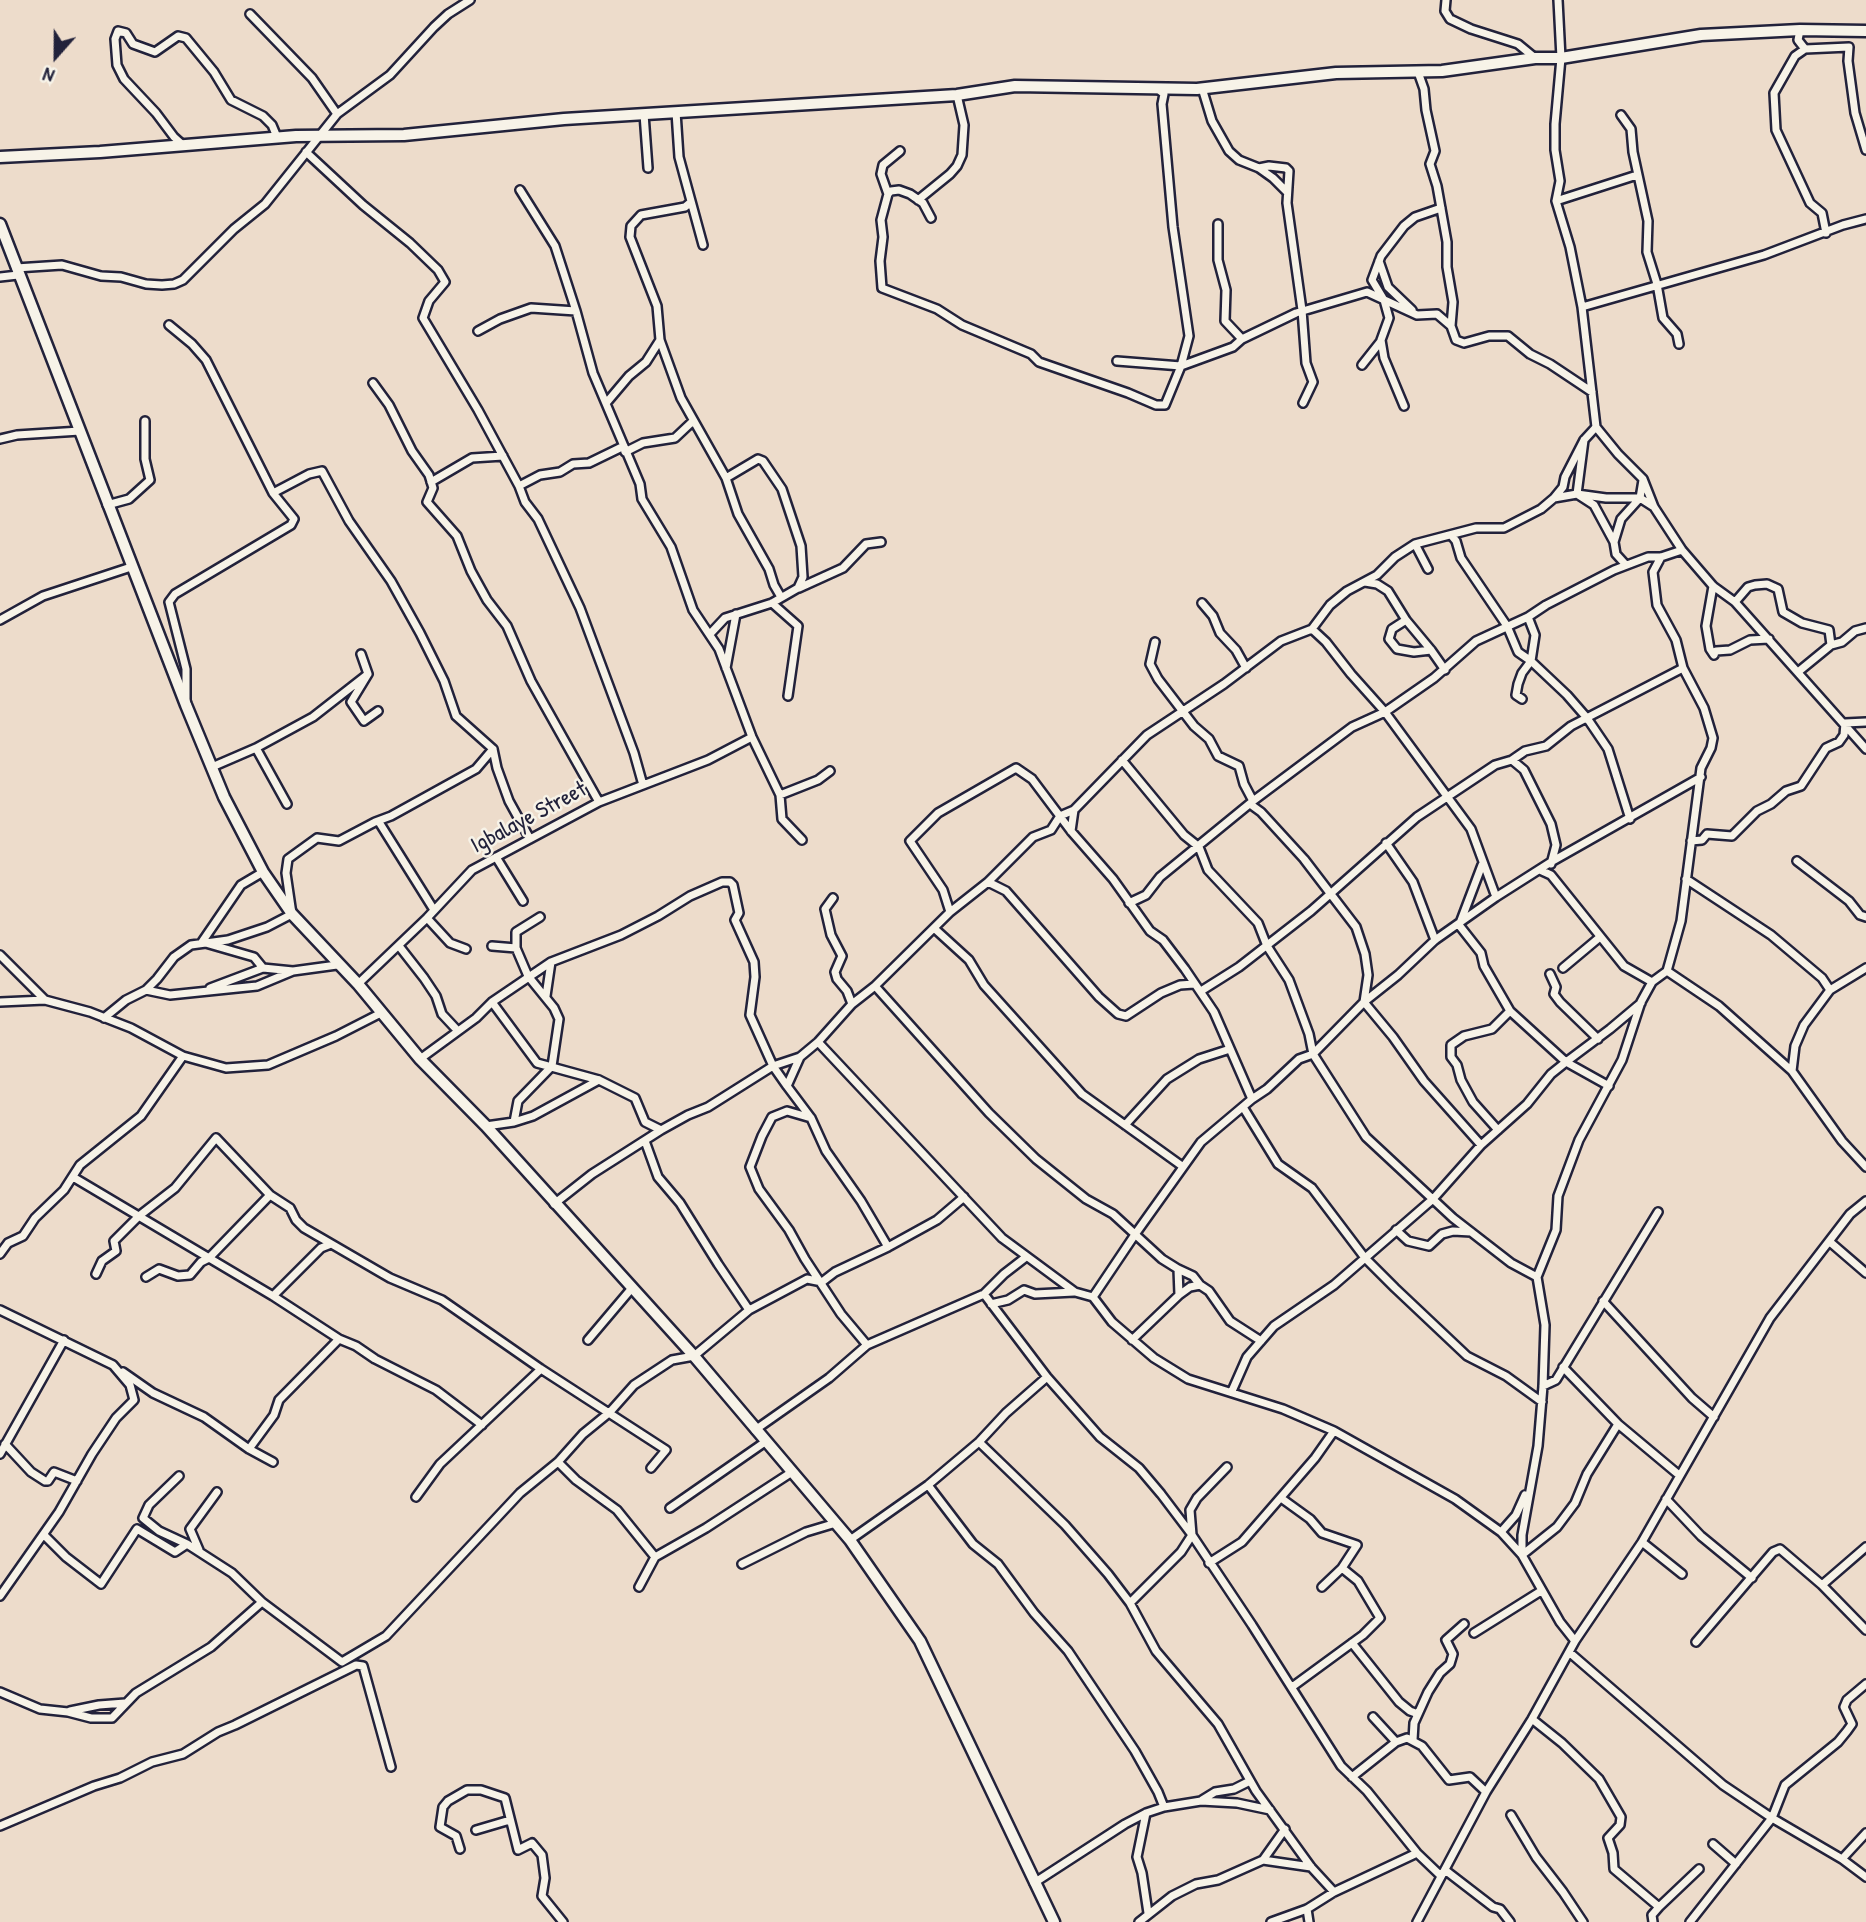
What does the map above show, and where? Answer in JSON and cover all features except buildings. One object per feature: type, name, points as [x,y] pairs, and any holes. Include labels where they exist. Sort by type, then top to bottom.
[{"type":"street","points":[[0,276],[62,265],[101,276],[121,277],[146,284],[174,284],[183,280],[234,229],[265,204],[337,114],[390,75],[434,27],[470,0]]},
{"type":"street","points":[[1446,0],[1445,11],[1450,19],[1461,26],[1518,44],[1535,58]]},
{"type":"street","points":[[1558,0],[1561,58],[1555,150],[1560,181],[1556,201],[1570,247],[1582,307],[1596,427],[1643,479],[1654,508],[1682,550],[1713,586],[1735,602],[1864,743]]},
{"type":"street","points":[[250,14],[313,78],[337,114]]},
{"type":"street","points":[[184,146],[124,79],[117,65],[115,39],[118,31],[126,33],[133,44],[155,52],[178,36],[186,37],[214,72],[231,100],[263,116],[272,125],[277,137]]},
{"type":"street","points":[[0,157],[184,146],[277,137],[404,135],[564,119],[957,96],[1015,86],[1202,88],[1336,73],[1442,71],[1535,58],[1561,58],[1701,35],[1799,35],[1866,31]]},
{"type":"street","points":[[1799,35],[1805,49]]},
{"type":"street","points":[[1799,35],[1795,56],[1774,93],[1776,130],[1810,203],[1822,213],[1826,233]]},
{"type":"street","points":[[1795,56],[1805,49],[1849,47],[1847,61],[1855,113],[1866,150]]},
{"type":"street","points":[[1418,72],[1433,133],[1435,151],[1430,164],[1441,208],[1453,302],[1451,326],[1456,340],[1464,343],[1489,336],[1508,336],[1530,354],[1550,363],[1592,392]]},
{"type":"street","points":[[900,151],[883,164],[881,174],[888,194],[881,220],[881,288],[937,309],[961,325],[1031,354],[1039,362],[1156,405],[1164,405],[1181,366],[1189,336],[1173,227],[1162,104],[1164,94],[1157,88]]},
{"type":"street","points":[[1202,88],[1212,121],[1229,151],[1239,160],[1259,168],[1288,193]]},
{"type":"street","points":[[918,200],[950,174],[962,155],[964,125],[957,96]]},
{"type":"street","points":[[676,112],[678,157],[703,245]]},
{"type":"street","points":[[644,114],[648,168]]},
{"type":"street","points":[[1621,115],[1631,129],[1637,175],[1648,220],[1647,252],[1657,284],[1663,318],[1676,334],[1679,344]]},
{"type":"street","points":[[306,152],[363,205],[410,243],[438,270],[445,282],[429,301],[423,318],[435,334],[503,456],[525,502],[538,519],[580,608],[634,753],[643,785]]},
{"type":"street","points":[[1259,168],[1269,166],[1286,168],[1289,171],[1287,203],[1302,310],[1306,363],[1313,382],[1303,403]]},
{"type":"street","points":[[1556,201],[1637,175]]},
{"type":"street","points":[[520,190],[555,246],[593,373],[640,484],[642,499],[671,547],[693,610],[719,649],[752,737],[780,795],[782,819],[802,840]]},
{"type":"street","points":[[888,194],[899,190],[918,200],[923,203],[931,218]]},
{"type":"street","points":[[691,202],[685,207],[642,215],[631,226],[630,237],[657,306],[660,340],[681,398],[726,478],[738,513],[781,597]]},
{"type":"street","points":[[1362,365],[1381,340],[1389,318],[1384,300],[1372,280],[1378,261],[1404,226],[1415,217],[1441,208]]},
{"type":"street","points":[[1582,307],[1764,256],[1843,225],[1866,219]]},
{"type":"street","points":[[1218,224],[1218,260],[1226,290],[1225,321],[1242,339]]},
{"type":"street","points":[[1,231],[186,705],[262,872],[292,914],[337,965],[358,984],[420,1059],[486,1126],[694,1356],[850,1540],[920,1641],[1054,1922]]},
{"type":"street","points":[[1378,261],[1388,287],[1417,315]]},
{"type":"street","points":[[1117,360],[1181,366],[1233,347],[1242,339],[1302,310],[1367,292],[1417,315],[1437,314],[1451,326]]},
{"type":"street","points":[[478,331],[500,319],[531,308],[576,311]]},
{"type":"street","points":[[169,325],[206,360],[273,493],[294,519],[291,525],[175,594],[169,603],[186,669],[186,705]]},
{"type":"street","points":[[607,402],[629,376],[646,362],[660,340]]},
{"type":"street","points":[[1381,340],[1384,358],[1404,405]]},
{"type":"street","points":[[373,383],[389,405],[431,482],[433,488],[427,502],[457,536],[471,571],[487,600],[507,626],[531,681],[599,803]]},
{"type":"street","points":[[107,505],[129,499],[149,480],[145,460],[145,421]]},
{"type":"street","points":[[519,485],[540,475],[561,472],[573,464],[589,463],[643,443],[675,438],[694,421]]},
{"type":"street","points":[[555,1204],[592,1174],[661,1130],[708,1107],[773,1066],[800,1056],[818,1042],[852,1004],[875,986],[950,912],[988,882],[1033,837],[1051,830],[1060,816],[1074,810],[1147,735],[1282,641],[1312,629],[1330,605],[1347,591],[1377,575],[1395,556],[1415,544],[1476,528],[1504,528],[1541,509],[1563,487],[1565,477],[1584,440],[1596,427]]},
{"type":"street","points":[[0,439],[17,435],[80,431]]},
{"type":"street","points":[[1577,494],[1584,440]]},
{"type":"street","points":[[431,482],[472,458],[503,456]]},
{"type":"street","points":[[726,478],[761,459],[782,489],[801,546],[803,577],[798,588]]},
{"type":"street","points":[[273,493],[309,474],[322,471],[349,521],[391,581],[436,663],[456,716],[493,749],[509,801],[530,839]]},
{"type":"street","points":[[1614,542],[1621,519],[1640,498],[1643,479]]},
{"type":"street","points":[[1577,494],[1594,505],[1614,542],[1614,570]]},
{"type":"street","points":[[1554,498],[1577,494],[1606,498],[1640,498],[1654,508]]},
{"type":"street","points":[[1451,535],[1456,541],[1461,558],[1507,626],[1518,652],[1567,695],[1608,749],[1630,819]]},
{"type":"street","points":[[710,634],[725,618],[772,603],[842,568],[871,541],[881,542]]},
{"type":"street","points":[[1415,544],[1428,569]]},
{"type":"street","points":[[1129,903],[1146,895],[1160,877],[1251,803],[1352,727],[1385,712],[1445,670],[1476,641],[1528,617],[1614,570],[1648,557],[1661,557],[1682,550]]},
{"type":"street","points":[[1616,554],[1626,565]]},
{"type":"street","points":[[1522,1555],[1522,1535],[1538,1446],[1543,1386],[1545,1325],[1537,1277],[1556,1230],[1558,1196],[1579,1140],[1622,1060],[1642,1002],[1652,982],[1667,971],[1681,921],[1701,768],[1713,738],[1703,708],[1684,668],[1676,640],[1657,605],[1653,572],[1661,557]]},
{"type":"street","points":[[0,620],[43,596],[131,567]]},
{"type":"street","points":[[1365,582],[1377,584],[1388,591],[1406,620],[1445,670]]},
{"type":"street","points":[[1735,602],[1748,587],[1767,584],[1778,589],[1783,612],[1802,623],[1829,630],[1831,645]]},
{"type":"street","points":[[1713,586],[1706,626],[1710,649],[1714,654],[1750,640],[1769,639]]},
{"type":"street","points":[[772,603],[798,626],[788,696]]},
{"type":"street","points":[[1202,603],[1246,668]]},
{"type":"street","points":[[726,669],[736,614]]},
{"type":"street","points":[[1522,699],[1516,695],[1518,684],[1531,661],[1535,635],[1528,617]]},
{"type":"street","points":[[1406,620],[1392,629],[1389,639],[1392,646],[1402,651],[1431,650]]},
{"type":"street","points":[[1798,672],[1831,645],[1842,642],[1855,631],[1866,628]]},
{"type":"street","points":[[1312,629],[1385,712],[1471,829],[1496,897]]},
{"type":"street","points":[[1155,642],[1150,664],[1158,680],[1182,711],[1209,739],[1218,756],[1239,766],[1251,803],[1304,859],[1356,927],[1368,975],[1364,1002],[1424,1081],[1481,1145]]},
{"type":"street","points":[[361,654],[368,674]]},
{"type":"street","points":[[1200,991],[1239,967],[1311,911],[1417,817],[1495,765],[1512,760],[1525,751],[1546,746],[1560,733],[1614,702],[1684,668]]},
{"type":"street","points":[[212,767],[256,748],[313,717],[368,674]]},
{"type":"street","points":[[368,674],[351,702],[365,721],[378,711]]},
{"type":"street","points":[[1845,723],[1866,722]]},
{"type":"street","points":[[1691,841],[1702,840],[1707,834],[1732,836],[1757,811],[1771,804],[1786,791],[1801,786],[1826,748],[1839,742],[1844,735],[1845,723]]},
{"type":"street","name":"Igbalaye Street","points":[[358,984],[427,918],[472,870],[599,803],[708,760],[752,737]]},
{"type":"street","points":[[256,748],[287,804]]},
{"type":"street","points":[[292,914],[286,873],[288,859],[317,838],[339,841],[379,822],[476,769],[493,749]]},
{"type":"street","points":[[1122,760],[1184,835],[1199,847],[1208,870],[1258,923],[1267,946],[1289,980],[1309,1034],[1313,1054],[1366,1137],[1453,1218],[1511,1263],[1537,1277]]},
{"type":"street","points":[[1512,760],[1524,770],[1551,824],[1556,845],[1551,862],[1551,875]]},
{"type":"street","points":[[950,912],[943,890],[911,841],[938,813],[1016,768],[1032,779],[1071,831],[1114,879],[1150,931],[1163,940],[1185,968],[1214,1012],[1252,1099]]},
{"type":"street","points":[[780,795],[818,780],[830,771]]},
{"type":"street","points":[[1093,1297],[1201,1142],[1267,1089],[1299,1059],[1313,1054],[1364,1002],[1398,975],[1434,940],[1551,862],[1701,777]]},
{"type":"street","points":[[1071,831],[1074,810]]},
{"type":"street","points":[[379,822],[434,910]]},
{"type":"street","points":[[1386,843],[1413,881],[1434,940]]},
{"type":"street","points":[[496,857],[523,901]]},
{"type":"street","points":[[1797,861],[1849,901],[1860,915],[1866,918]]},
{"type":"street","points":[[1459,925],[1483,865]]},
{"type":"street","points":[[1540,870],[1551,875],[1624,966],[1652,982]]},
{"type":"street","points":[[202,942],[241,886],[262,872]]},
{"type":"street","points":[[1686,879],[1771,934],[1822,978],[1830,990]]},
{"type":"street","points":[[420,1059],[476,1018],[492,1002],[551,962],[621,935],[690,896],[722,882],[730,882],[739,913],[735,920],[754,962],[755,977],[750,1016],[773,1066],[811,1118],[826,1151],[861,1201],[888,1247]]},
{"type":"street","points":[[988,882],[1006,891],[1118,1014],[1126,1016],[1161,993],[1180,985],[1194,984]]},
{"type":"street","points":[[834,898],[825,909],[831,935],[842,956],[835,972],[837,979],[848,991],[852,1004]]},
{"type":"street","points":[[104,1018],[126,1000],[146,990],[181,950],[191,944],[229,940],[267,927],[292,914]]},
{"type":"street","points":[[514,1122],[518,1101],[551,1066],[559,1019],[546,996],[528,976],[516,948],[516,932],[540,917]]},
{"type":"street","points":[[427,918],[450,943],[466,949]]},
{"type":"street","points":[[1459,925],[1481,953],[1484,966],[1510,1011],[1566,1062],[1609,1086]]},
{"type":"street","points":[[935,929],[969,960],[984,985],[1082,1094],[1182,1166]]},
{"type":"street","points":[[1563,968],[1600,937]]},
{"type":"street","points":[[202,942],[254,957],[263,968]]},
{"type":"street","points":[[399,946],[436,996],[442,1014],[457,1031]]},
{"type":"street","points":[[492,946],[516,948]]},
{"type":"street","points":[[0,956],[45,1000]]},
{"type":"street","points":[[546,996],[551,962]]},
{"type":"street","points":[[201,991],[263,968],[293,971],[337,965]]},
{"type":"street","points":[[1792,1071],[1795,1046],[1804,1025],[1830,990],[1866,968]]},
{"type":"street","points":[[146,990],[170,995],[257,986],[293,971]]},
{"type":"street","points":[[1667,971],[1719,1006],[1792,1071],[1842,1141],[1866,1167]]},
{"type":"street","points":[[1550,974],[1556,987],[1554,994],[1598,1039]]},
{"type":"street","points":[[875,986],[989,1113],[1036,1159],[1086,1199],[1113,1214],[1163,1259],[1193,1276],[1209,1291],[1230,1321],[1261,1341]]},
{"type":"street","points":[[0,1002],[45,1000],[90,1012],[131,1028],[183,1056],[226,1068],[268,1065],[381,1013]]},
{"type":"street","points":[[492,1002],[537,1063],[599,1080],[635,1098],[645,1122],[661,1130]]},
{"type":"street","points":[[1232,1391],[1247,1357],[1274,1326],[1334,1285],[1366,1258],[1433,1199],[1481,1145],[1527,1104],[1551,1074],[1642,1002]]},
{"type":"street","points":[[1498,1130],[1473,1102],[1451,1056],[1451,1045],[1471,1033],[1492,1029],[1510,1011]]},
{"type":"street","points":[[818,1042],[1002,1238],[1075,1292]]},
{"type":"street","points":[[1125,1125],[1167,1079],[1199,1059],[1230,1049]]},
{"type":"street","points":[[0,1254],[8,1243],[23,1236],[35,1219],[64,1190],[80,1165],[141,1116],[183,1056]]},
{"type":"street","points":[[787,1086],[800,1056]]},
{"type":"street","points":[[486,1126],[533,1116],[599,1080]]},
{"type":"street","points":[[1243,1107],[1278,1164],[1312,1188],[1366,1258],[1467,1356],[1506,1376],[1542,1402]]},
{"type":"street","points":[[811,1118],[787,1111],[772,1117],[750,1167],[759,1189],[789,1230],[841,1314],[867,1345]]},
{"type":"street","points":[[96,1274],[102,1261],[116,1251],[114,1241],[139,1216],[175,1188],[216,1138],[270,1195],[290,1208],[304,1228],[390,1278],[442,1300],[541,1369],[666,1450],[652,1468]]},
{"type":"street","points":[[645,1141],[658,1177],[680,1203],[749,1310]]},
{"type":"street","points":[[637,1147],[648,1152]]},
{"type":"street","points":[[73,1177],[273,1296],[339,1339],[436,1390],[482,1425]]},
{"type":"street","points":[[146,1277],[159,1269],[178,1276],[190,1275],[270,1195]]},
{"type":"street","points":[[179,1476],[149,1505],[143,1518],[159,1531],[199,1550],[232,1573],[262,1602],[342,1662],[386,1636],[520,1493],[558,1462],[634,1385],[672,1360],[694,1356],[749,1310],[807,1279],[822,1282],[835,1272],[937,1220],[964,1197]]},
{"type":"street","points":[[1417,1922],[1486,1792],[1532,1719],[1575,1641],[1642,1542],[1770,1318],[1850,1214],[1866,1201]]},
{"type":"street","points":[[1543,1386],[1556,1380],[1658,1212]]},
{"type":"street","points":[[1396,1230],[1408,1241],[1429,1246],[1443,1234],[1453,1231],[1471,1232]]},
{"type":"street","points":[[1830,1242],[1866,1273]]},
{"type":"street","points":[[273,1296],[321,1248],[331,1244]]},
{"type":"street","points":[[755,1430],[830,1378],[867,1345],[984,1294],[1003,1274],[1026,1257]]},
{"type":"street","points":[[1178,1269],[1180,1295]]},
{"type":"street","points":[[1132,1340],[1180,1295],[1190,1287],[1200,1285]]},
{"type":"street","points":[[587,1340],[632,1288]]},
{"type":"street","points":[[991,1304],[1008,1300],[1024,1290],[1035,1294],[1075,1292],[1093,1297],[1112,1322],[1132,1340],[1154,1358],[1188,1379],[1283,1409],[1334,1431],[1455,1499],[1501,1532],[1522,1555],[1541,1591],[1575,1641]]},
{"type":"street","points":[[984,1294],[1047,1377],[1100,1437],[1139,1468],[1192,1535],[1341,1766],[1367,1791],[1417,1853],[1493,1907],[1500,1909],[1510,1922]]},
{"type":"street","points":[[1603,1301],[1692,1398],[1714,1417]]},
{"type":"street","points":[[0,1310],[113,1365],[153,1393],[204,1416],[249,1449],[273,1462]]},
{"type":"street","points":[[249,1449],[274,1415],[279,1400],[339,1339]]},
{"type":"street","points":[[0,1454],[64,1340]]},
{"type":"street","points":[[0,1596],[44,1535],[116,1418],[134,1399],[130,1385],[113,1365]]},
{"type":"street","points":[[1563,1367],[1618,1424],[1679,1475]]},
{"type":"street","points":[[416,1497],[440,1464],[541,1369]]},
{"type":"street","points":[[850,1540],[928,1485],[979,1442],[1006,1413],[1047,1377]]},
{"type":"street","points":[[1522,1555],[1557,1527],[1575,1503],[1587,1474],[1618,1424]]},
{"type":"street","points":[[1209,1563],[1242,1542],[1334,1431]]},
{"type":"street","points":[[670,1508],[765,1442]]},
{"type":"street","points":[[979,1442],[1065,1525],[1130,1603],[1156,1651],[1218,1724],[1250,1781],[1311,1867],[1334,1892]]},
{"type":"street","points":[[5,1444],[32,1472],[45,1481],[48,1481],[54,1472],[77,1481]]},
{"type":"street","points":[[558,1462],[576,1480],[617,1510],[655,1557]]},
{"type":"street","points":[[1130,1603],[1181,1552],[1192,1535],[1191,1510],[1197,1498],[1227,1467]]},
{"type":"street","points":[[639,1587],[655,1557],[706,1528],[792,1472]]},
{"type":"street","points":[[928,1485],[973,1544],[998,1564],[1034,1614],[1068,1651],[1139,1758],[1164,1807]]},
{"type":"street","points":[[1501,1532],[1516,1515],[1529,1487]]},
{"type":"street","points":[[199,1550],[190,1529],[217,1492]]},
{"type":"street","points":[[1281,1498],[1310,1519],[1322,1533],[1357,1545],[1342,1568],[1322,1587]]},
{"type":"street","points":[[1666,1499],[1701,1536],[1752,1578]]},
{"type":"street","points":[[741,1564],[806,1532],[836,1523]]},
{"type":"street","points":[[44,1535],[66,1557],[101,1584],[138,1530],[176,1552],[187,1544]]},
{"type":"street","points":[[1642,1542],[1682,1573]]},
{"type":"street","points":[[1822,1585],[1866,1547]]},
{"type":"street","points":[[1696,1642],[1773,1552],[1780,1549],[1822,1585],[1866,1630]]},
{"type":"street","points":[[1292,1687],[1352,1643],[1380,1618],[1358,1581],[1342,1568]]},
{"type":"street","points":[[1474,1633],[1541,1591]]},
{"type":"street","points":[[0,1692],[40,1709],[91,1718],[112,1718],[136,1693],[211,1647],[262,1602]]},
{"type":"street","points":[[1413,1740],[1414,1723],[1418,1714],[1440,1673],[1450,1664],[1453,1654],[1446,1640],[1464,1624]]},
{"type":"street","points":[[1352,1643],[1399,1702],[1418,1714]]},
{"type":"street","points":[[1569,1652],[1723,1785],[1772,1818],[1842,1859],[1866,1877]]},
{"type":"street","points":[[0,1826],[94,1786],[120,1778],[152,1762],[183,1754],[218,1732],[355,1664],[363,1666],[391,1767]]},
{"type":"street","points":[[1690,1922],[1772,1818],[1786,1785],[1838,1742],[1847,1731],[1852,1724],[1844,1707],[1847,1700],[1866,1684]]},
{"type":"street","points":[[68,1712],[125,1703]]},
{"type":"street","points":[[1373,1717],[1396,1742]]},
{"type":"street","points":[[1532,1719],[1562,1743],[1599,1779],[1621,1816],[1620,1825],[1608,1838],[1614,1869],[1659,1907]]},
{"type":"street","points":[[1352,1777],[1403,1738],[1422,1746],[1449,1780],[1470,1777],[1486,1792]]},
{"type":"street","points":[[1201,1801],[1215,1792],[1234,1789],[1250,1781]]},
{"type":"street","points":[[460,1849],[456,1836],[440,1827],[443,1807],[456,1795],[467,1790],[481,1790],[505,1798],[518,1850],[532,1843],[542,1855],[545,1878],[542,1896],[564,1922]]},
{"type":"street","points":[[1034,1883],[1146,1813],[1164,1807],[1201,1801],[1237,1804],[1271,1811]]},
{"type":"street","points":[[1146,1813],[1137,1857],[1148,1913]]},
{"type":"street","points":[[1511,1815],[1535,1857],[1583,1922]]},
{"type":"street","points":[[476,1830],[510,1820]]},
{"type":"street","points":[[1139,1922],[1172,1896],[1196,1884],[1218,1880],[1263,1860],[1285,1829]]},
{"type":"street","points":[[1842,1859],[1866,1833]]},
{"type":"street","points":[[1713,1844],[1735,1864]]},
{"type":"street","points":[[1271,1922],[1307,1909],[1334,1892],[1417,1853]]},
{"type":"street","points":[[1263,1860],[1311,1867]]},
{"type":"street","points":[[1653,1922],[1652,1915],[1699,1869]]},
{"type":"street","points":[[1307,1909],[1309,1922]]}]
